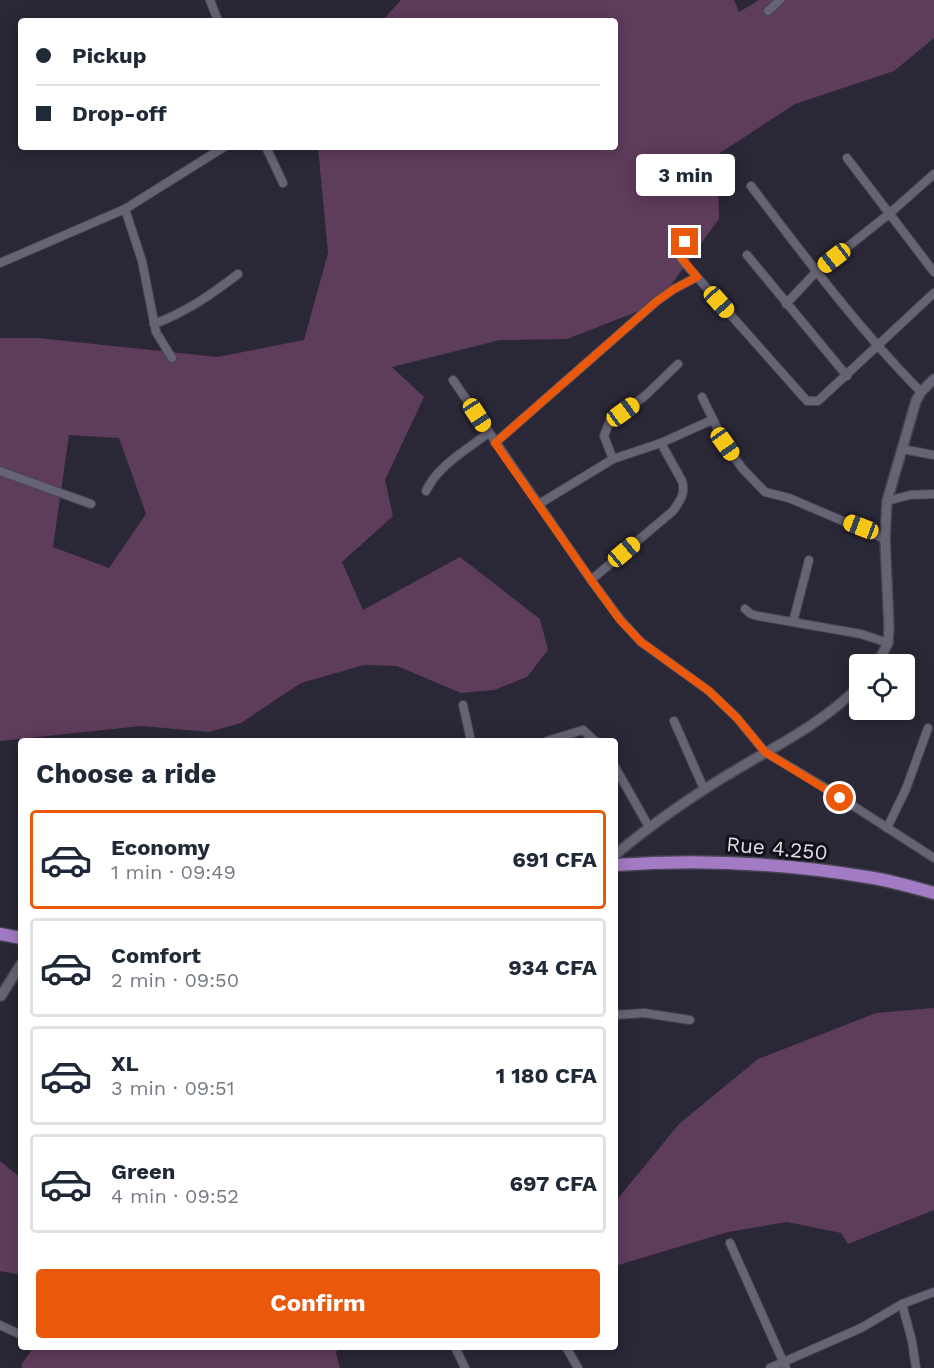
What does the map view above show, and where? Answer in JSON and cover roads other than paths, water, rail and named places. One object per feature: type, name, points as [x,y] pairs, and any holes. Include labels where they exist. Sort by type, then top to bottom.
[{"type":"main road","name":"Rue 4.250","points":[[618,865],[667,862],[768,864],[869,877],[934,893]]},
{"type":"main road","points":[[0,934],[18,935]]},
{"type":"street","points":[[210,0],[217,18]]},
{"type":"street","points":[[768,11],[780,0]]},
{"type":"street","points":[[0,263],[125,209],[219,150]]},
{"type":"street","points":[[267,150],[283,183]]},
{"type":"street","points":[[847,158],[934,272]]},
{"type":"street","points":[[786,304],[816,272],[889,214],[934,174]]},
{"type":"street","points":[[750,186],[878,348],[921,392]]},
{"type":"street","points":[[125,209],[145,272],[156,332],[172,358]]},
{"type":"street","points":[[685,242],[679,255],[807,401],[818,401],[878,348],[934,293]]},
{"type":"street","points":[[747,255],[847,376]]},
{"type":"street","points":[[154,324],[196,305],[238,274]]},
{"type":"street","points":[[495,443],[657,301],[697,277]]},
{"type":"street","points":[[613,459],[604,436],[609,423],[646,395],[678,364]]},
{"type":"street","points":[[882,654],[888,643],[890,627],[885,539],[887,501],[921,392],[934,379]]},
{"type":"street","points":[[453,380],[591,580],[620,620],[641,642],[709,691],[737,718],[765,752],[934,858]]},
{"type":"street","points":[[702,397],[725,444],[742,468],[768,494],[789,498],[885,539]]},
{"type":"street","points":[[539,504],[613,459],[661,443],[712,420]]},
{"type":"street","points":[[426,491],[441,469],[488,433]]},
{"type":"street","points":[[591,580],[673,511],[681,500],[684,486],[682,480],[661,443]]},
{"type":"street","points":[[902,448],[934,455]]},
{"type":"street","points":[[0,471],[91,504]]},
{"type":"street","points":[[887,501],[910,495],[934,494]]},
{"type":"street","points":[[793,621],[809,560]]},
{"type":"street","points":[[745,609],[758,616],[861,634],[888,643]]},
{"type":"street","points":[[618,853],[649,827],[704,789],[849,697]]},
{"type":"street","points":[[463,705],[470,738]]},
{"type":"street","points":[[674,721],[704,789]]},
{"type":"street","points":[[887,828],[906,789],[928,728]]},
{"type":"street","points":[[557,738],[583,730],[592,738]]},
{"type":"street","points":[[618,772],[649,827]]},
{"type":"street","points":[[1,997],[18,969]]},
{"type":"street","points":[[0,979],[1,997]]},
{"type":"street","points":[[618,1015],[644,1013],[690,1020]]},
{"type":"street","points":[[730,1243],[784,1365]]},
{"type":"street","points":[[770,1368],[784,1365],[861,1328],[902,1304],[934,1292]]},
{"type":"street","points":[[902,1304],[912,1341],[916,1368]]},
{"type":"street","points":[[0,1325],[18,1334]]},
{"type":"street","points":[[456,1350],[465,1368]]},
{"type":"street","points":[[568,1350],[578,1368]]}]
